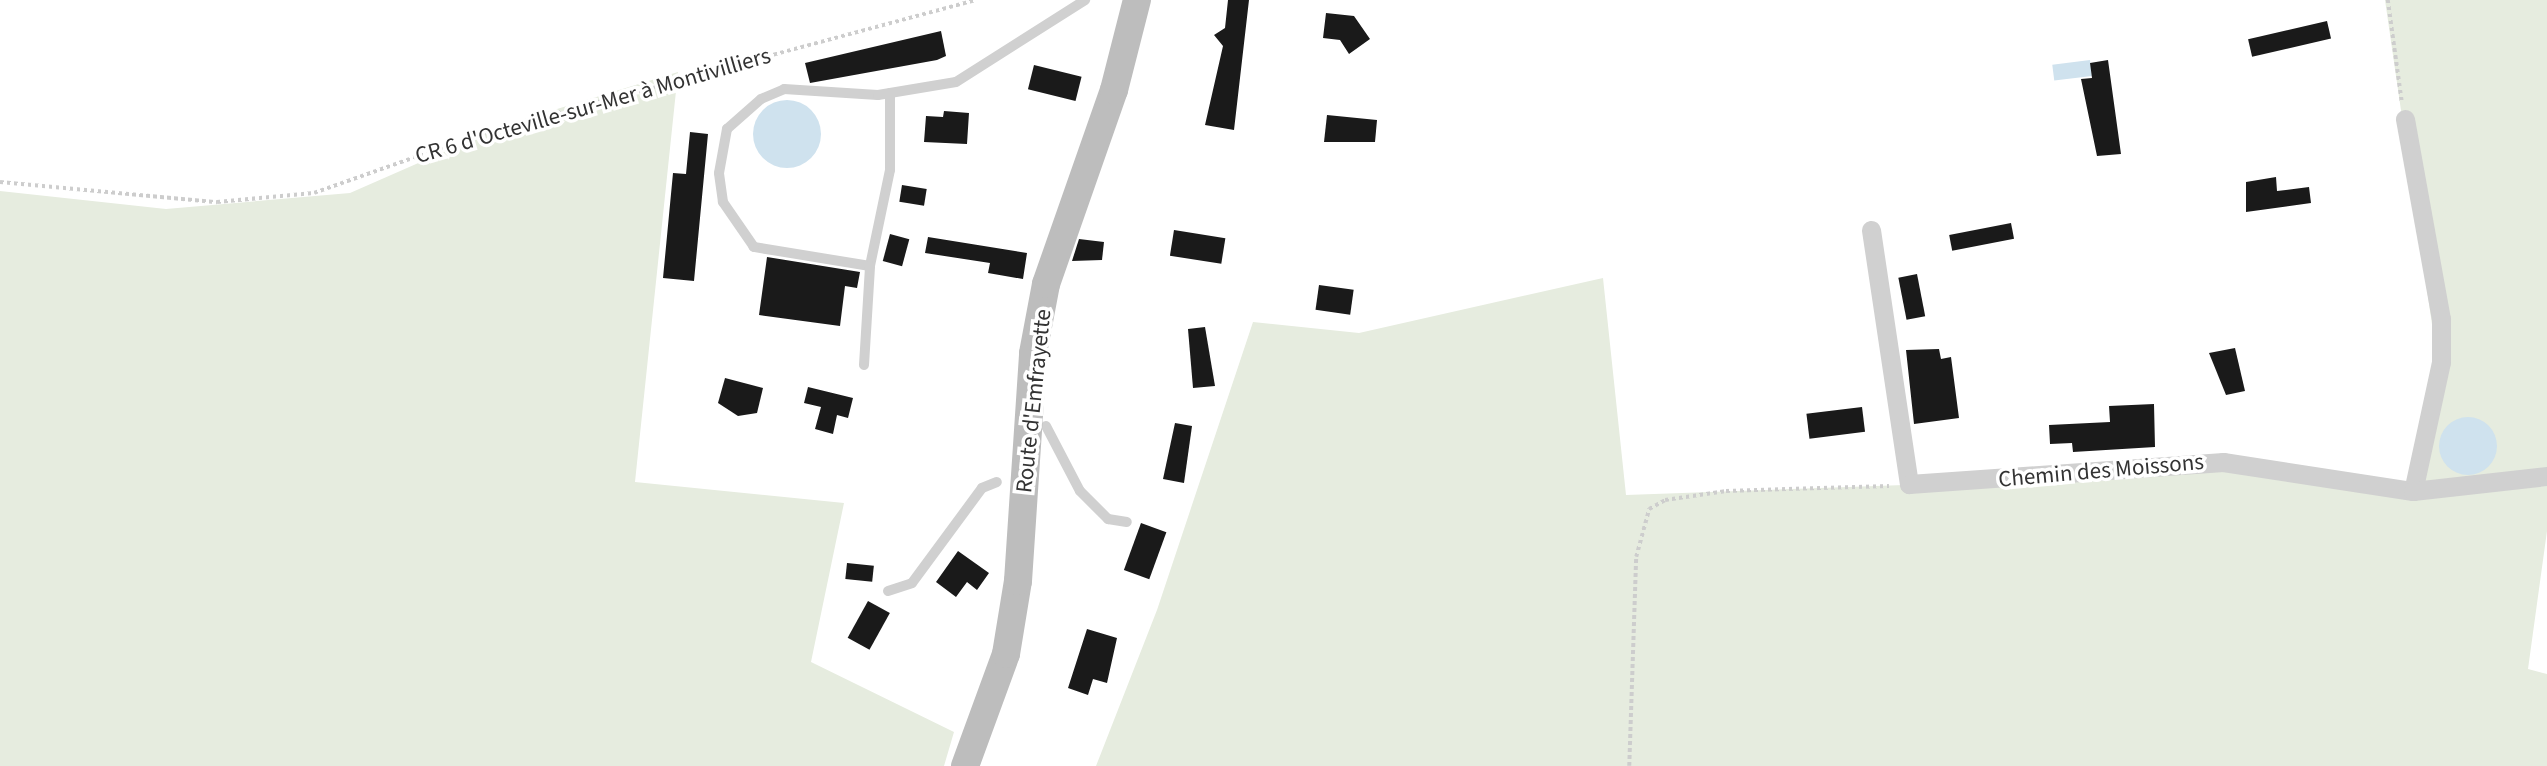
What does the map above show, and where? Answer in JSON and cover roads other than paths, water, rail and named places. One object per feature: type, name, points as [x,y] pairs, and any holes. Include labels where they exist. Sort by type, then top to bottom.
[{"type":"street","name":"Route d'Emfrayette","points":[[965,766],[1008,642],[1034,353],[1046,284],[1114,90],[1137,0]]},
{"type":"street","points":[[2405,119],[2441,319],[2441,362],[2413,491]]},
{"type":"street","name":"Chemin des Moissons","points":[[1871,230],[1909,484],[2223,461],[2413,491],[2547,476]]},
{"type":"lane","points":[[870,265],[754,247],[723,202],[722,145],[741,115],[784,89],[890,93],[956,82],[1085,0]]},
{"type":"lane","points":[[864,365],[870,265],[890,170],[890,93]]},
{"type":"lane","points":[[1046,426],[1080,491],[1108,519],[1127,522]]},
{"type":"lane","points":[[888,591],[912,583],[982,488],[997,482]]},
{"type":"water","points":[[2090,60],[2092,76],[2054,81],[2052,65]]},
{"type":"water","points":[[787,100],[800,103],[811,110],[818,121],[821,134],[818,147],[811,158],[800,165],[787,168],[774,165],[763,158],[756,147],[753,134],[756,121],[763,110],[774,103]]},
{"type":"water","points":[[2462,417],[2474,417],[2489,425],[2497,440],[2497,452],[2489,467],[2474,475],[2462,475],[2447,467],[2439,452],[2439,440],[2447,425]]}]
